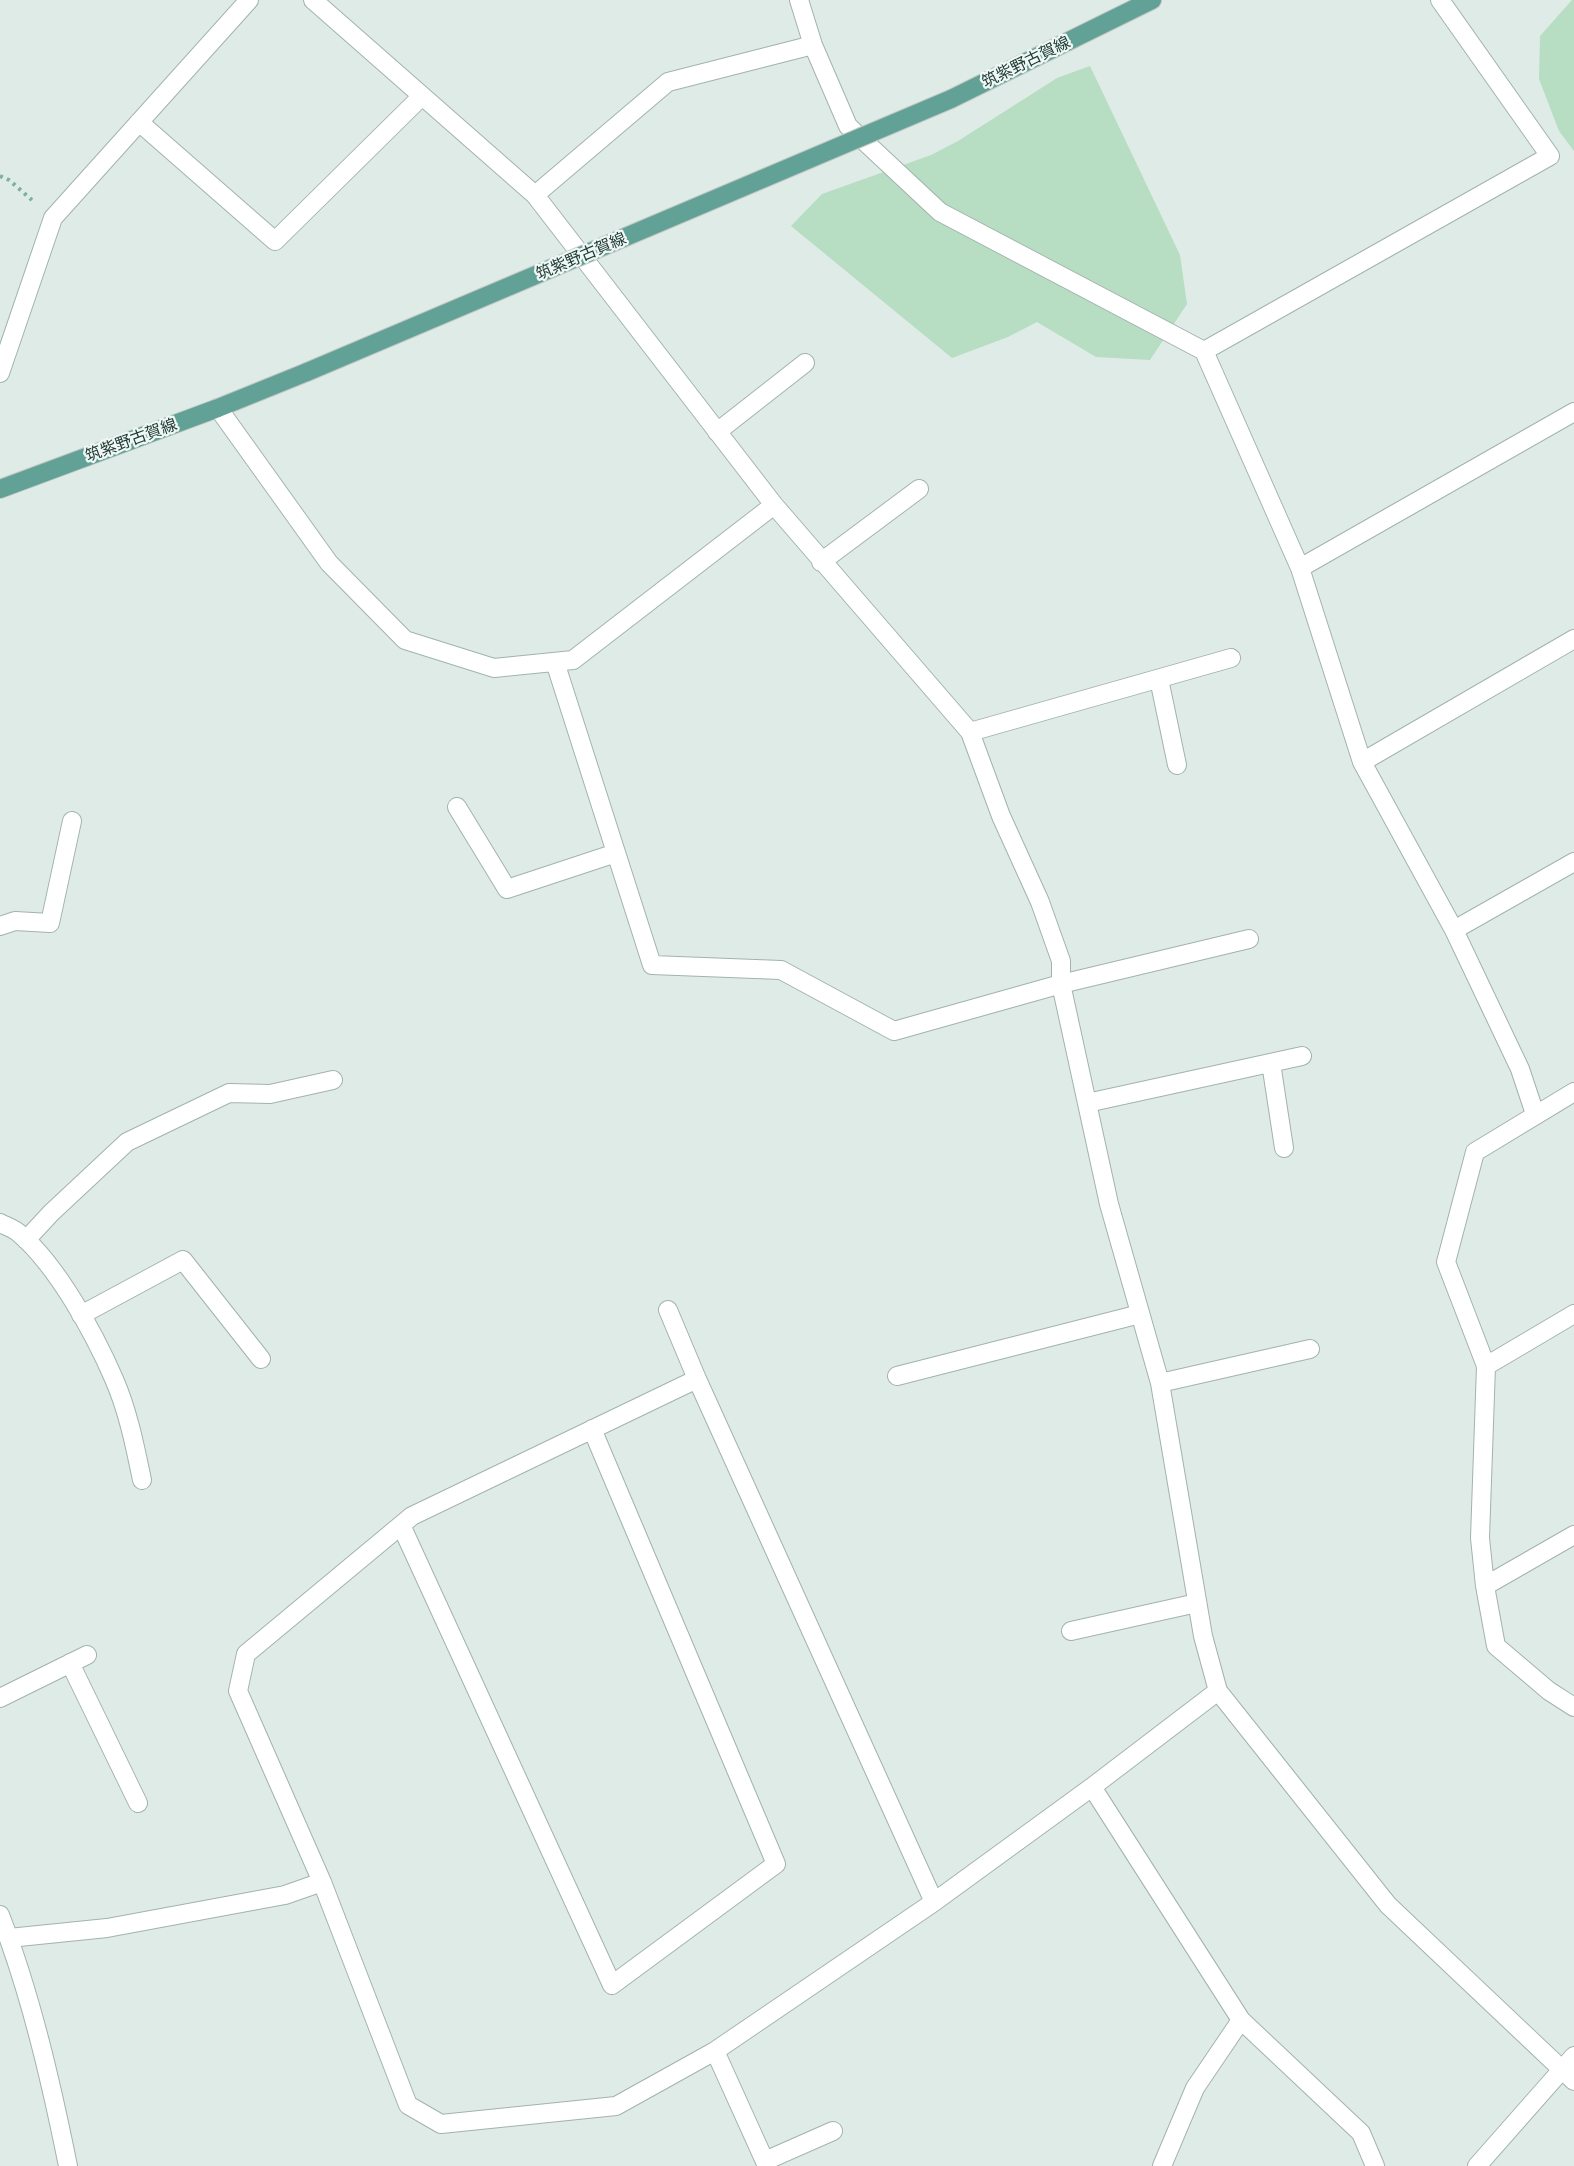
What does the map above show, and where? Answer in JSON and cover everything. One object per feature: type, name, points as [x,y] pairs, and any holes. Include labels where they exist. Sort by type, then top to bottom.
[{"type":"main road","name":"筑紫野古賀線","points":[[0,489],[218,408],[307,372],[951,99],[1152,0]]},
{"type":"street","points":[[0,373],[53,218],[249,0]]},
{"type":"street","points":[[313,0],[535,195],[774,505],[970,732],[1002,816],[1040,902],[1061,962],[1061,984],[1109,1204],[1160,1383],[1203,1636],[1218,1691],[1388,1905],[1570,2068],[1476,2166]]},
{"type":"street","points":[[799,0],[813,45],[848,126],[940,212],[1204,351],[1300,568],[1362,762],[1454,930],[1520,1070],[1535,1114]]},
{"type":"street","points":[[1204,351],[1550,156],[1440,0]]},
{"type":"street","points":[[535,195],[668,82],[813,45]]},
{"type":"street","points":[[139,122],[275,241],[422,96]]},
{"type":"street","points":[[717,432],[805,363]]},
{"type":"street","points":[[218,408],[328,563],[405,640],[494,668],[573,660],[774,505]]},
{"type":"street","points":[[1300,568],[1574,412]]},
{"type":"street","points":[[821,562],[919,489]]},
{"type":"street","points":[[1362,762],[1574,639]]},
{"type":"street","points":[[970,732],[1231,658]]},
{"type":"street","points":[[555,662],[652,965],[781,970],[894,1031],[1061,984],[1249,939]]},
{"type":"street","points":[[1159,679],[1177,765]]},
{"type":"street","points":[[457,807],[507,889],[616,853]]},
{"type":"street","points":[[0,926],[15,921],[50,923],[72,821]]},
{"type":"street","points":[[1454,930],[1574,862]]},
{"type":"street","points":[[1087,1103],[1302,1056]]},
{"type":"street","points":[[1271,1063],[1284,1148]]},
{"type":"street","points":[[26,1240],[51,1213],[127,1142],[229,1093],[270,1094],[333,1080]]},
{"type":"street","points":[[1574,1092],[1475,1152],[1446,1262],[1486,1366],[1480,1538],[1485,1586],[1496,1646],[1549,1691],[1574,1707]]},
{"type":"street","points":[[0,1223],[19,1232],[46,1260],[81,1315],[114,1379],[132,1432],[142,1480]]},
{"type":"street","points":[[81,1315],[183,1260],[261,1359]]},
{"type":"street","points":[[668,1310],[697,1379],[934,1902]]},
{"type":"street","points":[[897,1376],[1140,1314]]},
{"type":"street","points":[[1486,1366],[1574,1314]]},
{"type":"street","points":[[1160,1383],[1310,1349]]},
{"type":"street","points":[[697,1379],[412,1516],[246,1654],[238,1691],[322,1882],[408,2106],[441,2124],[616,2106],[715,2051],[934,1902],[1092,1787],[1218,1691]]},
{"type":"street","points":[[401,1525],[612,1985],[776,1864],[592,1429]]},
{"type":"street","points":[[1485,1586],[1574,1535]]},
{"type":"street","points":[[1071,1631],[1197,1603]]},
{"type":"street","points":[[0,1698],[87,1654]]},
{"type":"street","points":[[70,1663],[138,1803]]},
{"type":"street","points":[[1092,1787],[1241,2020],[1361,2133],[1375,2166]]},
{"type":"street","points":[[9,1938],[107,1928],[285,1895],[322,1882]]},
{"type":"street","points":[[0,1915],[9,1938],[56,2104],[68,2166]]},
{"type":"street","points":[[1162,2166],[1195,2088],[1241,2020]]},
{"type":"street","points":[[715,2051],[766,2164],[833,2132]]},
{"type":"path","points":[[0,176],[9,180],[53,218]]},
{"type":"green space","points":[[1574,0],[1574,151],[1559,131],[1539,79],[1540,36]]},
{"type":"green space","points":[[1090,66],[1180,255],[1187,304],[1150,360],[1096,357],[1037,322],[1008,337],[952,358],[791,226],[822,194],[931,155],[958,141],[1057,78]]}]
